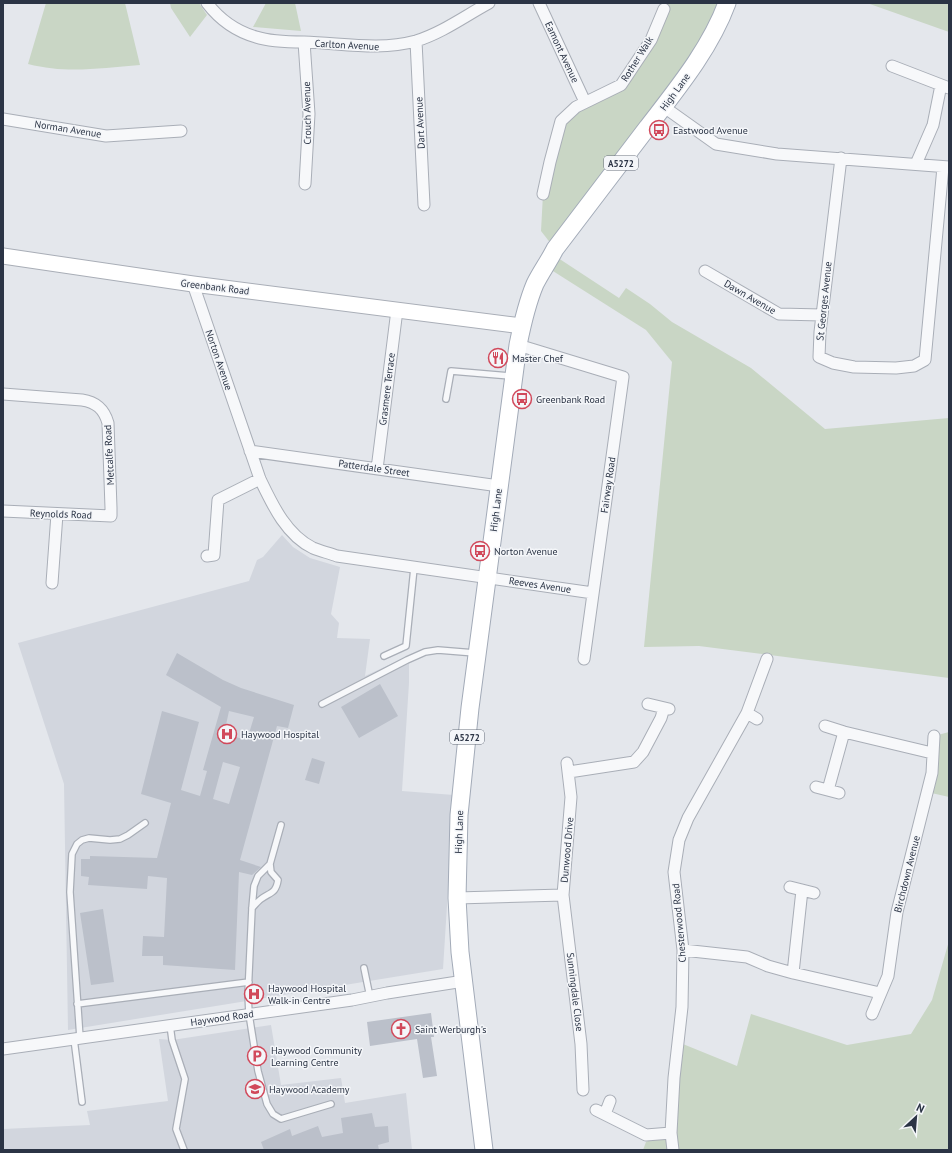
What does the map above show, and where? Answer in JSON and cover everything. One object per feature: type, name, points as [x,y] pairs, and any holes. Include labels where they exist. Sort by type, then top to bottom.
[{"type":"main road","name":"High Lane","points":[[484,1150],[460,952],[457,898],[459,815],[470,708],[518,344],[535,285],[555,248],[664,107],[698,59],[724,13],[727,3]]},
{"type":"street","name":"Carlton Avenue","points":[[207,3],[213,11],[230,26],[257,38],[386,46],[416,41],[439,32],[489,3]]},
{"type":"street","name":"Eamont Avenue","points":[[539,3],[585,102]]},
{"type":"street","name":"Rother Walk","points":[[543,194],[561,121],[576,107],[621,85],[651,40],[664,9]]},
{"type":"street","name":"Dart Avenue","points":[[416,41],[424,206]]},
{"type":"street","name":"Crouch Avenue","points":[[304,42],[309,114],[305,184]]},
{"type":"street","points":[[892,66],[945,86],[933,125],[916,164]]},
{"type":"street","points":[[664,107],[716,144],[777,154],[946,167]]},
{"type":"street","name":"Norman Avenue","points":[[3,119],[106,136],[181,131]]},
{"type":"street","name":"St Georges Avenue","points":[[841,158],[820,332],[819,357],[833,363],[854,367],[896,368],[914,366],[925,360],[946,167]]},
{"type":"street","name":"Greenbank Road","points":[[3,256],[193,284],[522,326]]},
{"type":"street","name":"Dawn Avenue","points":[[704,271],[780,314],[822,315]]},
{"type":"street","name":"Norton Avenue","points":[[193,284],[260,479],[272,503],[293,534],[312,548],[336,556],[414,568],[488,577]]},
{"type":"street","name":"Grasmere Terrace","points":[[377,469],[397,310]]},
{"type":"street","name":"Fairway Road","points":[[518,344],[623,377],[584,659]]},
{"type":"street","name":"Metcalfe Road","points":[[3,394],[82,400],[91,402],[102,410],[106,415],[108,423],[111,508]]},
{"type":"street","name":"Patterdale Street","points":[[250,451],[499,486]]},
{"type":"street","points":[[207,556],[214,556],[218,500],[260,479]]},
{"type":"street","name":"Reynolds Road","points":[[3,511],[111,516],[111,508]]},
{"type":"street","points":[[52,583],[57,514]]},
{"type":"street","name":"Reeves Avenue","points":[[488,577],[593,593]]},
{"type":"street","name":"Chesterwood Road","points":[[673,1150],[671,1132],[674,1078],[682,1007],[683,950],[674,872],[679,840],[688,818],[747,713],[767,659]]},
{"type":"street","name":"Dunwood Drive","points":[[457,898],[563,895],[571,797],[568,768],[634,762],[643,752],[666,708],[648,704]]},
{"type":"street","points":[[747,713],[757,719]]},
{"type":"street","points":[[825,726],[932,753]]},
{"type":"street","points":[[828,790],[844,732]]},
{"type":"street","name":"Birchdown Avenue","points":[[872,1014],[888,976],[897,912],[932,773],[934,736]]},
{"type":"street","points":[[816,787],[840,793]]},
{"type":"street","points":[[790,887],[814,893]]},
{"type":"street","points":[[793,973],[802,890]]},
{"type":"street","name":"Sunningdale Close","points":[[563,895],[581,1044],[583,1090]]},
{"type":"street","points":[[683,950],[747,957],[768,966],[793,973],[880,993]]},
{"type":"street","name":"Haywood Road","points":[[3,1049],[352,1000],[464,981]]},
{"type":"street","points":[[610,1101],[600,1112],[646,1134],[671,1132]]},
{"type":"lane","points":[[446,399],[451,371],[513,376]]},
{"type":"lane","points":[[384,656],[406,646],[414,568]]},
{"type":"lane","points":[[322,704],[425,652],[438,650],[477,653]]},
{"type":"lane","points":[[82,1102],[77,1038],[77,1004],[70,892],[72,854],[77,844],[82,840],[89,838],[110,840],[120,838],[128,835],[145,823]]},
{"type":"lane","points":[[252,908],[262,898],[275,890],[278,880],[271,872],[270,864],[281,825]]},
{"type":"lane","points":[[270,864],[256,880],[252,908],[249,1014],[258,1071],[267,1104],[273,1114],[281,1119],[331,1104]]},
{"type":"lane","points":[[364,968],[370,997]]},
{"type":"lane","points":[[77,1004],[249,982]]},
{"type":"lane","points":[[170,1025],[172,1040],[185,1079],[176,1129],[184,1150]]},
{"type":"shaded area","name":"Haywood Hospital","points":[[282,535],[293,547],[310,558],[340,567],[331,614],[339,623],[337,638],[370,639],[365,676],[406,657],[409,663],[402,791],[454,795],[443,969],[68,1030],[64,784],[18,643],[249,581],[257,560],[263,557]]},
{"type":"shaded area","name":"Haywood Academy","points":[[271,1025],[281,1085],[341,1078],[345,1103],[406,1093],[412,1150],[3,1150],[3,1129],[90,1125],[87,1111],[168,1101],[159,1039],[172,1040]]},
{"type":"green space","points":[[46,3],[125,3],[140,65],[70,70],[28,64]]},
{"type":"green space","points":[[170,3],[199,3],[207,15],[190,37],[171,8]]},
{"type":"green space","points":[[266,3],[295,3],[301,31],[253,27]]},
{"type":"green space","points":[[665,3],[727,3],[555,249],[541,231],[543,194],[561,121],[621,85],[658,22]]},
{"type":"green space","points":[[867,3],[949,3],[949,32]]},
{"type":"green space","points":[[552,254],[619,298],[626,288],[650,304],[672,322],[751,368],[825,429],[949,418],[949,678],[699,646],[644,647],[672,362],[646,330],[545,266]]},
{"type":"green space","points":[[949,732],[949,797],[927,792],[934,736]]},
{"type":"green space","points":[[949,941],[949,1150],[643,1150],[646,1142],[671,1132],[678,1042],[737,1066],[751,1014],[847,1045],[911,1034],[932,1000]]},
{"type":"building","points":[[177,653],[223,680],[241,688],[294,705],[288,728],[277,726],[240,860],[261,867],[252,875],[239,872],[235,970],[163,965],[163,956],[142,956],[143,936],[164,937],[167,878],[148,876],[147,889],[88,885],[89,877],[81,876],[81,859],[90,859],[90,856],[157,858],[171,803],[141,794],[162,711],[199,722],[181,790],[200,796],[207,771],[203,770],[221,707],[166,675]],"holes":[[[229,711],[254,717],[247,740],[224,734]],[[223,762],[240,767],[229,804],[213,799]]]},
{"type":"building","points":[[380,684],[398,716],[359,738],[341,707]]},
{"type":"building","points":[[312,758],[325,762],[319,784],[305,780]]},
{"type":"building","points":[[103,909],[114,982],[91,985],[80,913]]},
{"type":"building","name":"Saint Werburgh's","points":[[431,1013],[434,1037],[431,1037],[437,1076],[423,1078],[417,1039],[370,1046],[367,1022]]},
{"type":"building","points":[[372,1113],[375,1127],[388,1126],[389,1142],[378,1145],[379,1150],[264,1150],[261,1142],[290,1129],[292,1136],[318,1126],[322,1137],[343,1133],[341,1118]]},
{"type":"place","name":"Eastwood Avenue","points":[[659,130]]},
{"type":"place","name":"Master Chef","points":[[498,358]]},
{"type":"place","name":"Greenbank Road","points":[[522,399]]},
{"type":"place","name":"Norton Avenue","points":[[480,551]]},
{"type":"place","name":"Haywood Hospital","points":[[227,734]]},
{"type":"place","name":"Haywood Hospital Walk-in Centre","points":[[254,994]]},
{"type":"place","name":"Saint Werburgh's","points":[[401,1029]]},
{"type":"place","name":"Haywood Community Learning Centre","points":[[257,1056]]},
{"type":"place","name":"Haywood Academy","points":[[255,1089]]}]
